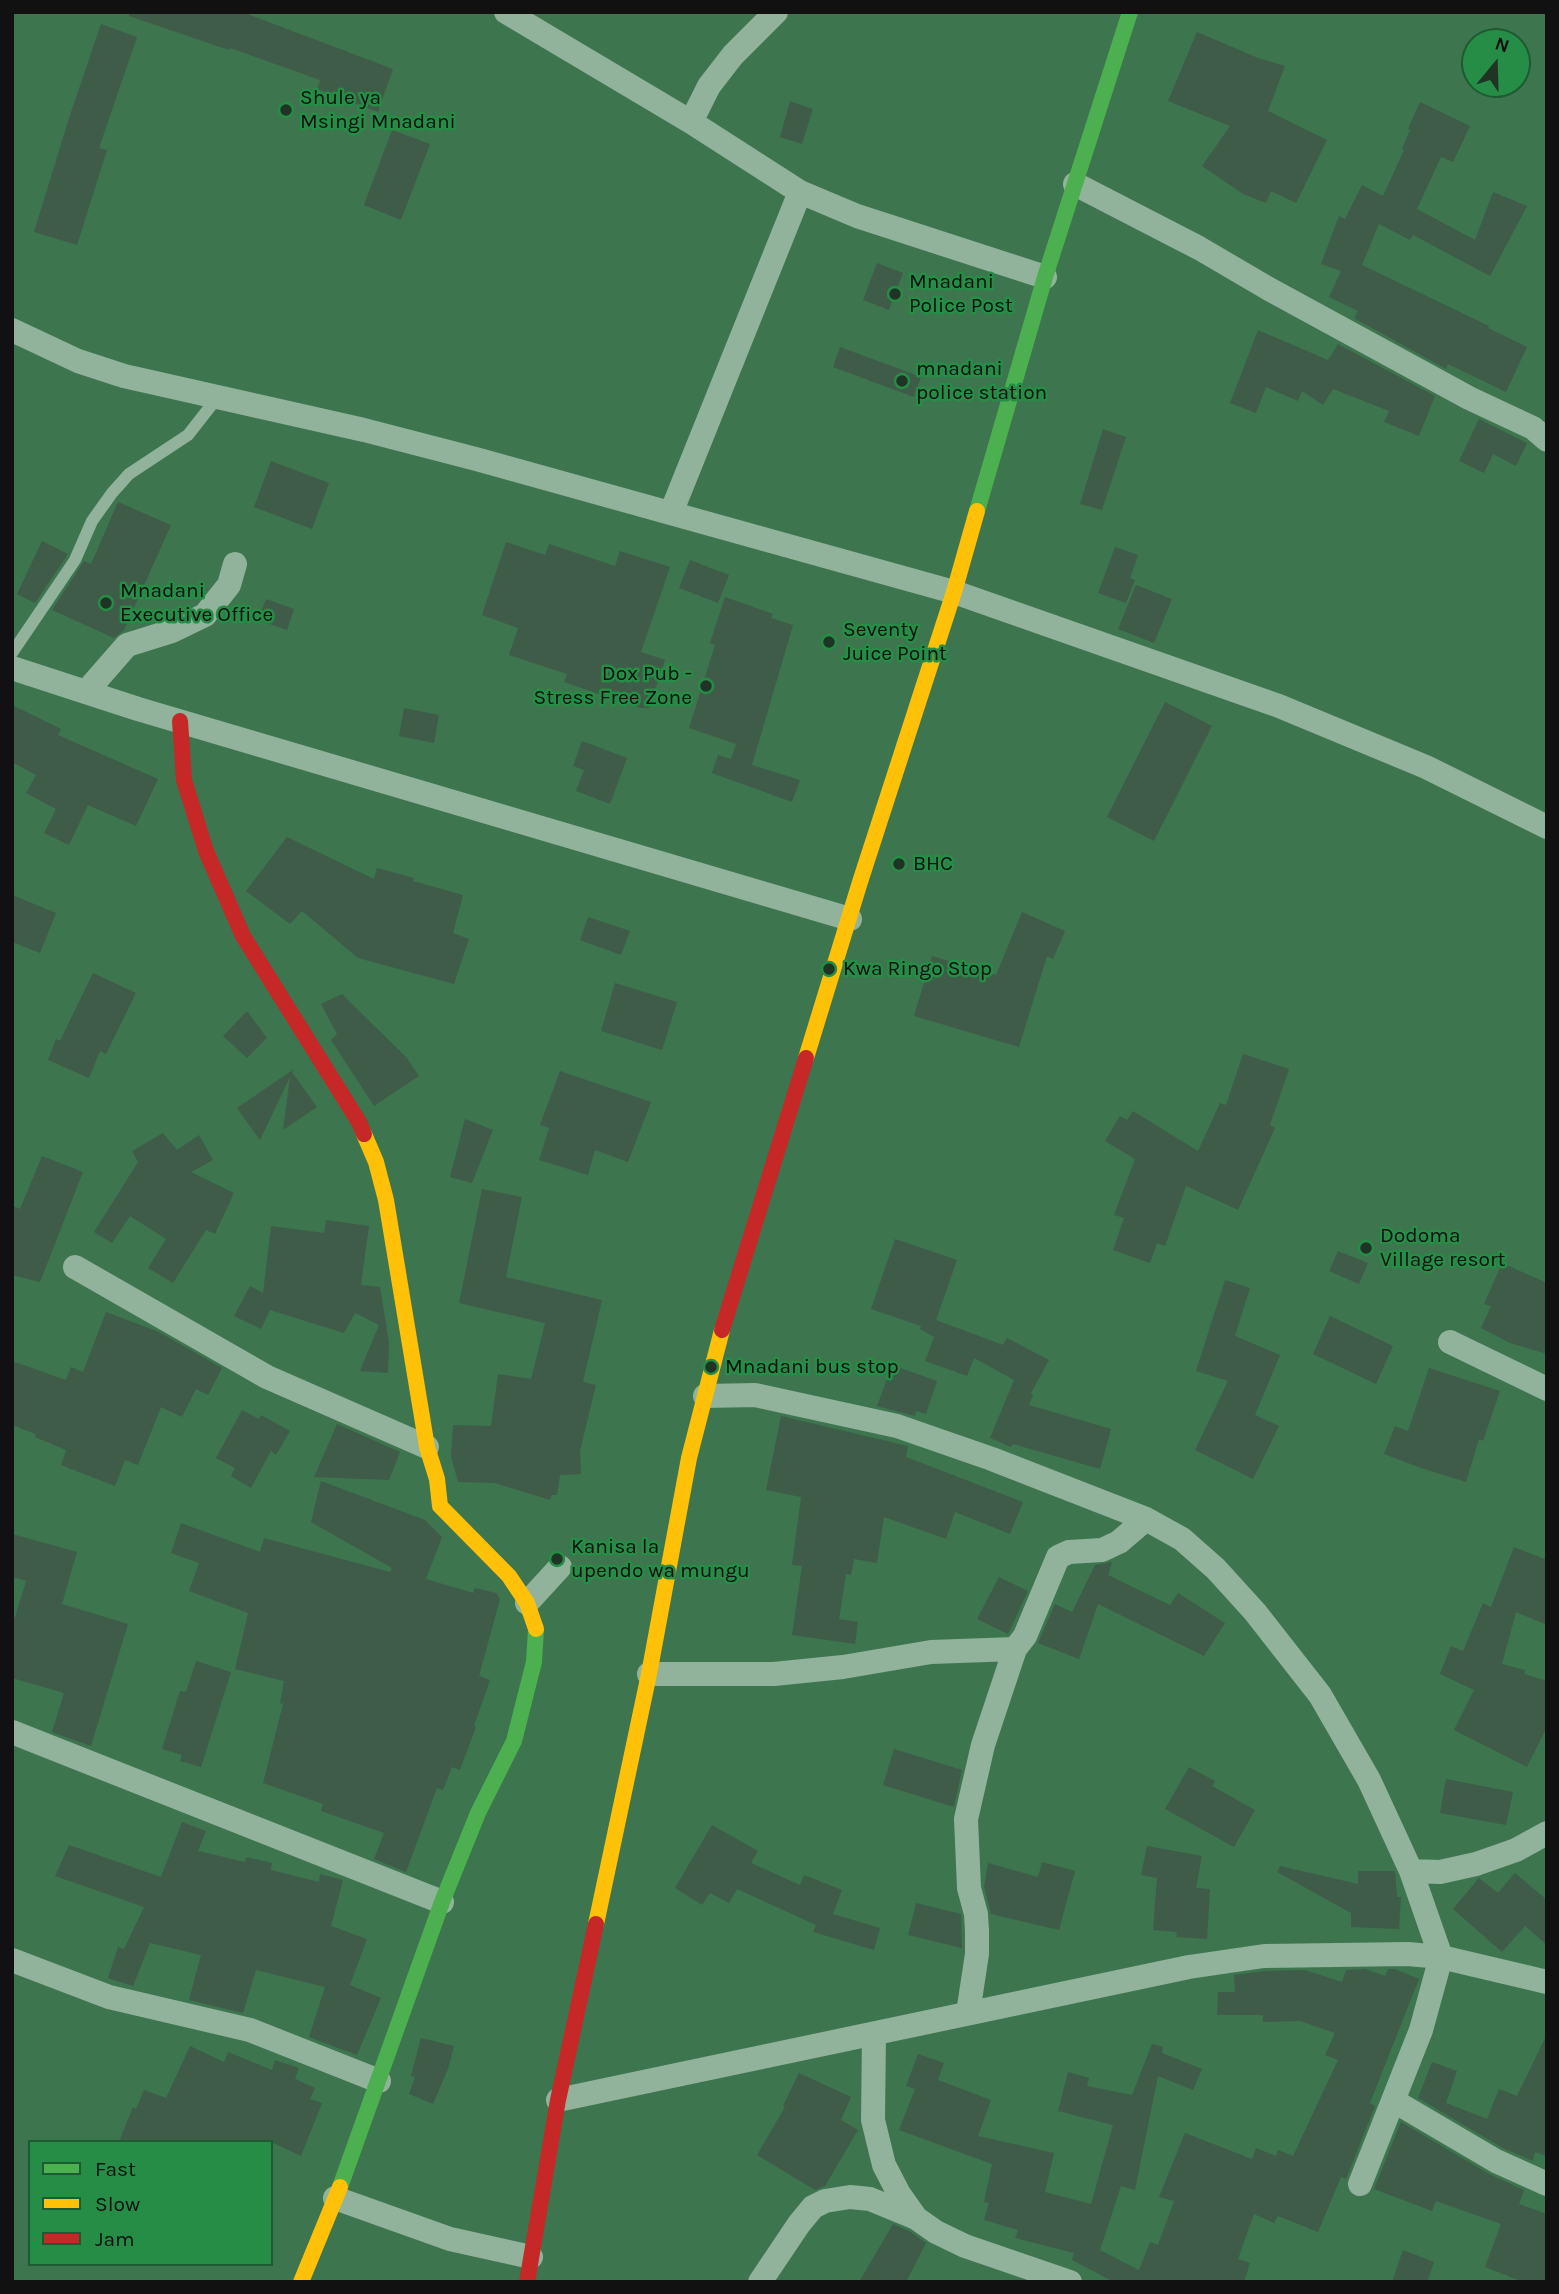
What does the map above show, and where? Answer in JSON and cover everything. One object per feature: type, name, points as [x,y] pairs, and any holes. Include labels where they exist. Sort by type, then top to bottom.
[{"type":"main road","points":[[527,2282],[558,2100],[649,1674],[689,1458],[711,1367],[860,882],[954,592],[1045,277],[1130,12]]},
{"type":"main road","points":[[180,721],[184,780],[206,851],[243,936],[359,1122],[376,1162],[393,1241],[427,1447],[437,1479],[440,1506],[509,1576],[527,1604],[536,1626],[534,1662],[514,1741],[478,1813],[442,1902],[379,2081],[301,2282]]},
{"type":"street","points":[[506,12],[691,122],[800,191],[857,216],[1045,277]]},
{"type":"street","points":[[691,122],[709,86],[740,48],[776,12]]},
{"type":"street","points":[[1075,184],[1199,248],[1469,398],[1533,428],[1547,440]]},
{"type":"street","points":[[671,513],[800,191]]},
{"type":"street","points":[[12,330],[78,360],[124,376],[365,430],[954,592],[1279,706],[1426,767],[1547,827]]},
{"type":"street","points":[[86,692],[127,645],[172,631],[205,615],[229,585],[235,565]]},
{"type":"street","points":[[12,668],[180,721],[850,919]]},
{"type":"street","points":[[75,1267],[267,1377],[427,1447]]},
{"type":"street","points":[[1450,1342],[1547,1389]]},
{"type":"street","points":[[705,1396],[755,1395],[897,1426],[992,1459],[1146,1519],[1182,1539],[1216,1569],[1255,1612],[1321,1695],[1368,1780],[1411,1871],[1441,1956],[1421,2030],[1360,2184]]},
{"type":"street","points":[[968,2014],[977,1954],[977,1931],[976,1914],[969,1888],[965,1819],[983,1745],[1014,1649],[1025,1636],[1058,1557],[1069,1552],[1102,1550],[1118,1542],[1146,1519]]},
{"type":"street","points":[[527,1604],[559,1567]]},
{"type":"street","points":[[649,1674],[774,1674],[844,1667],[944,1651],[1014,1649]]},
{"type":"street","points":[[12,1732],[442,1902]]},
{"type":"street","points":[[1411,1871],[1440,1872],[1476,1864],[1516,1850],[1547,1833]]},
{"type":"street","points":[[558,2100],[1189,1967],[1264,1956],[1441,1956],[1547,1982]]},
{"type":"street","points":[[12,1960],[109,1997],[250,2030],[379,2081]]},
{"type":"street","points":[[874,2034],[873,2120],[884,2165],[899,2194],[916,2218]]},
{"type":"street","points":[[1394,2101],[1496,2161],[1547,2184]]},
{"type":"street","points":[[335,2197],[450,2239],[531,2257]]},
{"type":"street","points":[[760,2282],[813,2207],[825,2201],[850,2197],[870,2199],[916,2218],[936,2232],[965,2246],[1070,2282]]},
{"type":"lane","points":[[12,653],[75,560],[92,521],[112,493],[129,474],[188,435],[217,398]]},
{"type":"building","points":[[130,12],[242,12],[393,69],[378,112],[317,89],[320,80],[129,16]]},
{"type":"building","points":[[101,24],[137,37],[99,148],[107,150],[77,245],[34,232]]},
{"type":"building","points":[[1197,32],[1258,58],[1285,66],[1268,111],[1327,140],[1296,203],[1271,191],[1266,203],[1243,194],[1202,166],[1230,126],[1168,101]]},
{"type":"building","points":[[790,101],[813,109],[802,144],[780,137]]},
{"type":"building","points":[[1420,102],[1470,126],[1453,162],[1441,157],[1417,209],[1475,240],[1493,192],[1527,206],[1490,276],[1413,235],[1410,240],[1379,224],[1362,265],[1527,347],[1506,392],[1448,364],[1446,369],[1354,318],[1358,311],[1329,297],[1341,271],[1321,264],[1339,216],[1345,219],[1362,185],[1383,196],[1404,150],[1402,149],[1410,130],[1408,129]]},
{"type":"building","points":[[392,130],[430,144],[401,220],[364,205]]},
{"type":"building","points":[[877,263],[903,273],[889,310],[863,300]]},
{"type":"building","points":[[1258,330],[1328,360],[1338,344],[1435,396],[1419,436],[1384,422],[1389,411],[1333,389],[1323,405],[1302,391],[1298,401],[1266,387],[1256,413],[1230,403]]},
{"type":"building","points":[[840,347],[921,377],[914,397],[833,367]]},
{"type":"building","points":[[1479,419],[1527,443],[1516,466],[1493,454],[1484,473],[1459,461]]},
{"type":"building","points":[[1103,429],[1126,437],[1102,510],[1080,504]]},
{"type":"building","points":[[271,461],[329,483],[312,529],[254,507]]},
{"type":"building","points":[[118,502],[171,525],[124,630],[114,638],[52,610],[84,561],[91,564]]},
{"type":"building","points":[[42,541],[68,554],[35,603],[17,594]]},
{"type":"building","points":[[506,542],[545,555],[549,544],[615,566],[620,551],[670,567],[641,652],[665,660],[649,708],[640,708],[564,682],[567,674],[509,655],[518,628],[482,615]]},
{"type":"building","points":[[1115,547],[1138,555],[1130,578],[1135,580],[1126,603],[1098,593]]},
{"type":"building","points":[[690,560],[729,575],[718,603],[679,588]]},
{"type":"building","points":[[1136,585],[1172,599],[1154,643],[1118,629]]},
{"type":"building","points":[[725,597],[773,614],[771,618],[793,625],[752,765],[800,780],[792,802],[712,773],[718,755],[731,759],[736,744],[689,728],[715,645],[710,643]]},
{"type":"building","points":[[266,599],[294,609],[287,630],[258,620]]},
{"type":"building","points":[[1165,702],[1212,726],[1154,841],[1107,817]]},
{"type":"building","points":[[12,705],[61,729],[58,735],[158,779],[136,826],[88,805],[69,845],[44,833],[56,809],[26,793],[36,775],[12,762]]},
{"type":"building","points":[[404,708],[439,715],[434,743],[399,736]]},
{"type":"building","points":[[582,741],[627,758],[610,804],[576,791],[584,770],[573,766]]},
{"type":"building","points":[[287,837],[374,879],[377,868],[463,895],[453,933],[469,939],[454,984],[358,958],[302,911],[290,924],[246,891]]},
{"type":"building","points":[[12,895],[56,913],[40,953],[12,942]]},
{"type":"building","points":[[1022,912],[1065,931],[1053,959],[1047,956],[1019,1047],[914,1016],[932,956],[996,975]]},
{"type":"building","points":[[588,917],[630,931],[621,955],[580,940]]},
{"type":"building","points":[[93,973],[136,993],[106,1054],[100,1051],[89,1078],[48,1060],[56,1039],[60,1041]]},
{"type":"building","points":[[615,983],[677,1002],[662,1050],[601,1031]]},
{"type":"building","points":[[342,994],[407,1058],[419,1076],[374,1106],[331,1040],[337,1034],[321,1004]]},
{"type":"building","points":[[247,1011],[267,1038],[247,1058],[223,1036]]},
{"type":"building","points":[[1243,1054],[1289,1069],[1270,1125],[1275,1128],[1238,1210],[1186,1186],[1165,1246],[1157,1243],[1150,1263],[1113,1250],[1124,1218],[1114,1215],[1135,1159],[1105,1141],[1120,1116],[1127,1120],[1133,1111],[1198,1151],[1220,1103],[1226,1105]]},
{"type":"building","points":[[294,1069],[292,1072],[317,1107],[283,1130],[290,1077],[260,1140],[237,1108]]},
{"type":"building","points":[[560,1071],[651,1102],[628,1162],[595,1150],[588,1175],[539,1160],[549,1128],[540,1125]]},
{"type":"building","points":[[465,1119],[493,1130],[472,1183],[450,1177]]},
{"type":"building","points":[[163,1133],[177,1150],[199,1135],[213,1160],[191,1172],[234,1193],[215,1234],[206,1230],[173,1283],[148,1268],[166,1239],[130,1216],[112,1243],[94,1232],[138,1162],[132,1151]]},
{"type":"building","points":[[42,1156],[83,1172],[40,1282],[12,1275],[12,1206],[20,1209]]},
{"type":"building","points":[[482,1189],[522,1197],[506,1277],[602,1300],[583,1382],[596,1385],[580,1451],[581,1474],[560,1475],[557,1495],[552,1495],[550,1500],[495,1483],[458,1482],[451,1456],[453,1425],[491,1426],[498,1374],[531,1379],[545,1323],[459,1303]]},
{"type":"building","points":[[326,1220],[369,1226],[361,1285],[380,1287],[389,1343],[388,1373],[360,1371],[379,1325],[355,1313],[344,1333],[270,1310],[261,1329],[234,1316],[250,1286],[263,1293],[271,1226],[324,1233]]},
{"type":"building","points":[[895,1239],[957,1260],[936,1320],[1003,1345],[1007,1338],[1049,1360],[1031,1393],[1033,1395],[1029,1405],[1111,1429],[1100,1469],[1013,1444],[1011,1447],[990,1438],[1014,1380],[974,1358],[967,1376],[925,1361],[934,1337],[920,1329],[921,1326],[871,1309]]},
{"type":"building","points":[[1338,1251],[1368,1263],[1359,1284],[1329,1271]]},
{"type":"building","points":[[1502,1263],[1547,1283],[1547,1354],[1510,1343],[1481,1328],[1491,1306],[1484,1304]]},
{"type":"building","points":[[1225,1280],[1250,1288],[1235,1336],[1280,1355],[1255,1415],[1279,1426],[1253,1479],[1195,1450],[1228,1381],[1196,1371]]},
{"type":"building","points":[[106,1312],[159,1332],[222,1368],[208,1395],[196,1389],[182,1417],[161,1407],[138,1465],[125,1460],[115,1486],[61,1465],[66,1450],[12,1425],[12,1361],[66,1380],[71,1367],[83,1372]]},
{"type":"building","points":[[1330,1316],[1393,1346],[1376,1384],[1313,1354]]},
{"type":"building","points":[[892,1365],[937,1381],[926,1414],[916,1411],[915,1416],[877,1406]]},
{"type":"building","points":[[1429,1368],[1500,1391],[1483,1441],[1479,1439],[1466,1482],[1384,1454],[1395,1426],[1408,1431]]},
{"type":"building","points":[[242,1410],[259,1419],[261,1415],[290,1431],[276,1455],[271,1451],[251,1488],[231,1476],[235,1468],[216,1458]]},
{"type":"building","points":[[781,1416],[908,1446],[906,1457],[1023,1502],[1010,1534],[955,1512],[946,1539],[884,1517],[877,1563],[854,1559],[851,1575],[846,1574],[839,1619],[858,1622],[855,1644],[792,1635],[802,1566],[792,1565],[801,1497],[766,1490]]},
{"type":"building","points":[[337,1424],[400,1452],[389,1480],[314,1477]]},
{"type":"building","points":[[321,1481],[425,1520],[442,1537],[426,1579],[473,1593],[475,1588],[496,1593],[500,1599],[479,1676],[490,1680],[474,1726],[476,1727],[460,1770],[452,1767],[443,1790],[437,1788],[406,1872],[374,1859],[384,1833],[321,1811],[323,1804],[263,1783],[283,1704],[280,1703],[284,1681],[235,1669],[248,1613],[189,1591],[199,1563],[171,1553],[181,1523],[260,1552],[264,1538],[390,1572],[392,1568],[311,1522]]},
{"type":"building","points":[[12,1534],[77,1552],[62,1604],[128,1624],[91,1746],[52,1732],[64,1693],[12,1678],[12,1627],[26,1581],[12,1577]]},
{"type":"building","points":[[1514,1547],[1547,1560],[1547,1625],[1516,1612],[1502,1664],[1525,1670],[1524,1674],[1547,1681],[1547,1727],[1527,1767],[1454,1730],[1474,1690],[1440,1674],[1451,1646],[1463,1651],[1483,1603],[1491,1607]]},
{"type":"building","points":[[1112,1562],[1108,1575],[1170,1605],[1178,1593],[1225,1623],[1204,1656],[1098,1604],[1079,1659],[1038,1643],[1055,1604],[1072,1612],[1095,1565]]},
{"type":"building","points":[[999,1577],[1028,1591],[1008,1634],[977,1619]]},
{"type":"building","points":[[196,1661],[231,1672],[201,1767],[180,1761],[182,1755],[162,1749],[180,1691],[186,1692]]},
{"type":"building","points":[[894,1749],[962,1770],[954,1807],[883,1785]]},
{"type":"building","points":[[1189,1767],[1215,1781],[1212,1786],[1255,1810],[1234,1847],[1165,1809]]},
{"type":"building","points":[[1446,1779],[1513,1792],[1506,1825],[1440,1813]]},
{"type":"building","points":[[182,1822],[206,1831],[198,1851],[245,1862],[246,1857],[272,1863],[271,1870],[319,1882],[320,1874],[343,1880],[331,1926],[367,1939],[350,1985],[381,1998],[357,2055],[309,2037],[325,1987],[256,1970],[243,2013],[189,2000],[201,1955],[150,1943],[133,1986],[108,1978],[118,1947],[124,1949],[144,1907],[55,1876],[69,1845],[161,1877]]},
{"type":"building","points":[[712,1825],[758,1851],[751,1863],[800,1885],[804,1875],[842,1890],[833,1914],[880,1928],[874,1950],[813,1932],[816,1925],[737,1889],[729,1903],[710,1893],[702,1905],[675,1888]]},
{"type":"building","points":[[1147,1846],[1202,1856],[1196,1888],[1210,1889],[1207,1939],[1176,1937],[1177,1932],[1153,1930],[1157,1878],[1141,1875]]},
{"type":"building","points":[[1042,1862],[1075,1871],[1059,1930],[991,1914],[984,1886],[988,1863],[1038,1877]]},
{"type":"building","points":[[1280,1866],[1358,1884],[1358,1871],[1395,1871],[1397,1897],[1401,1897],[1399,1929],[1351,1927],[1351,1913],[1277,1872]]},
{"type":"building","points":[[1515,1873],[1547,1900],[1547,1945],[1525,1926],[1502,1952],[1453,1909],[1479,1878],[1498,1893]]},
{"type":"building","points":[[916,1903],[961,1914],[962,1948],[908,1935]]},
{"type":"building","points":[[1365,1969],[1385,1976],[1388,1969],[1395,1969],[1419,1979],[1370,2103],[1375,2106],[1346,2179],[1341,2177],[1318,2232],[1278,2216],[1274,2223],[1254,2214],[1238,2259],[1250,2263],[1244,2282],[1114,2282],[1072,2260],[1074,2253],[1015,2238],[1018,2230],[984,2220],[989,2203],[984,2202],[992,2164],[899,2130],[915,2089],[906,2086],[918,2054],[944,2063],[938,2080],[991,2100],[978,2136],[1054,2153],[1045,2192],[1091,2204],[1113,2125],[1058,2111],[1068,2072],[1089,2078],[1087,2086],[1132,2095],[1152,2044],[1163,2047],[1162,2053],[1202,2069],[1193,2090],[1158,2076],[1135,2190],[1121,2186],[1100,2250],[1139,2270],[1150,2242],[1158,2245],[1174,2201],[1159,2197],[1185,2133],[1252,2159],[1256,2148],[1276,2156],[1278,2150],[1293,2156],[1338,2060],[1325,2055],[1335,2033],[1300,2021],[1263,2022],[1263,2015],[1217,2015],[1218,1992],[1235,1992],[1234,1975],[1305,1970],[1342,1982],[1346,1970]]},
{"type":"building","points":[[1547,2034],[1547,2156],[1535,2152],[1533,2161],[1503,2148],[1418,2098],[1432,2062],[1457,2071],[1446,2103],[1487,2119],[1499,2089],[1517,2096]]},
{"type":"building","points":[[421,2038],[454,2046],[448,2069],[433,2104],[409,2094],[415,2077],[411,2076]]},
{"type":"building","points":[[190,2046],[224,2062],[228,2052],[272,2070],[275,2060],[299,2068],[295,2079],[315,2088],[310,2099],[322,2103],[301,2156],[273,2143],[273,2140],[120,2140],[133,2107],[136,2109],[144,2090],[166,2098]]},
{"type":"building","points":[[799,2073],[851,2097],[841,2120],[858,2130],[825,2186],[815,2190],[757,2155],[785,2107],[783,2106]]},
{"type":"building","points":[[1401,2122],[1489,2174],[1524,2190],[1519,2204],[1547,2214],[1547,2282],[1523,2282],[1485,2267],[1501,2224],[1436,2201],[1432,2211],[1374,2189]]},
{"type":"building","points":[[893,2224],[926,2243],[906,2282],[859,2282]]},
{"type":"building","points":[[1403,2250],[1434,2262],[1427,2282],[1392,2282]]},
{"type":"traffic: fast","points":[[977,511],[1045,277],[1130,12]]},
{"type":"traffic: fast","points":[[340,2187],[442,1902],[478,1813],[514,1741],[534,1662],[536,1629]]},
{"type":"traffic: slow","points":[[806,1058],[954,592],[977,511]]},
{"type":"traffic: slow","points":[[364,1134],[376,1162],[386,1200],[427,1447],[437,1479],[440,1506],[509,1576],[527,1603],[536,1629]]},
{"type":"traffic: slow","points":[[596,1924],[649,1674],[689,1458],[722,1330]]},
{"type":"traffic: slow","points":[[301,2282],[340,2187]]},
{"type":"traffic: jam","points":[[180,721],[184,780],[206,851],[243,936],[364,1134]]},
{"type":"traffic: jam","points":[[722,1330],[806,1058]]},
{"type":"traffic: jam","points":[[527,2282],[558,2100],[596,1924]]},
{"type":"place","name":"Shule ya Msingi Mnadani","points":[[286,110]]},
{"type":"place","name":"Mnadani Police Post","points":[[895,294]]},
{"type":"place","name":"mnadani police station","points":[[902,381]]},
{"type":"place","name":"Mnadani Executive Office","points":[[106,603]]},
{"type":"place","name":"Seventy Juice Point","points":[[829,642]]},
{"type":"place","name":"Dox Pub - Stress Free Zone","points":[[706,686]]},
{"type":"place","name":"BHC","points":[[899,864]]},
{"type":"place","name":"Kwa Ringo Stop","points":[[829,969]]},
{"type":"place","name":"Dodoma Village resort","points":[[1366,1248]]},
{"type":"place","name":"Mnadani bus stop","points":[[711,1367]]},
{"type":"place","name":"Kanisa la upendo wa mungu","points":[[557,1559]]}]
